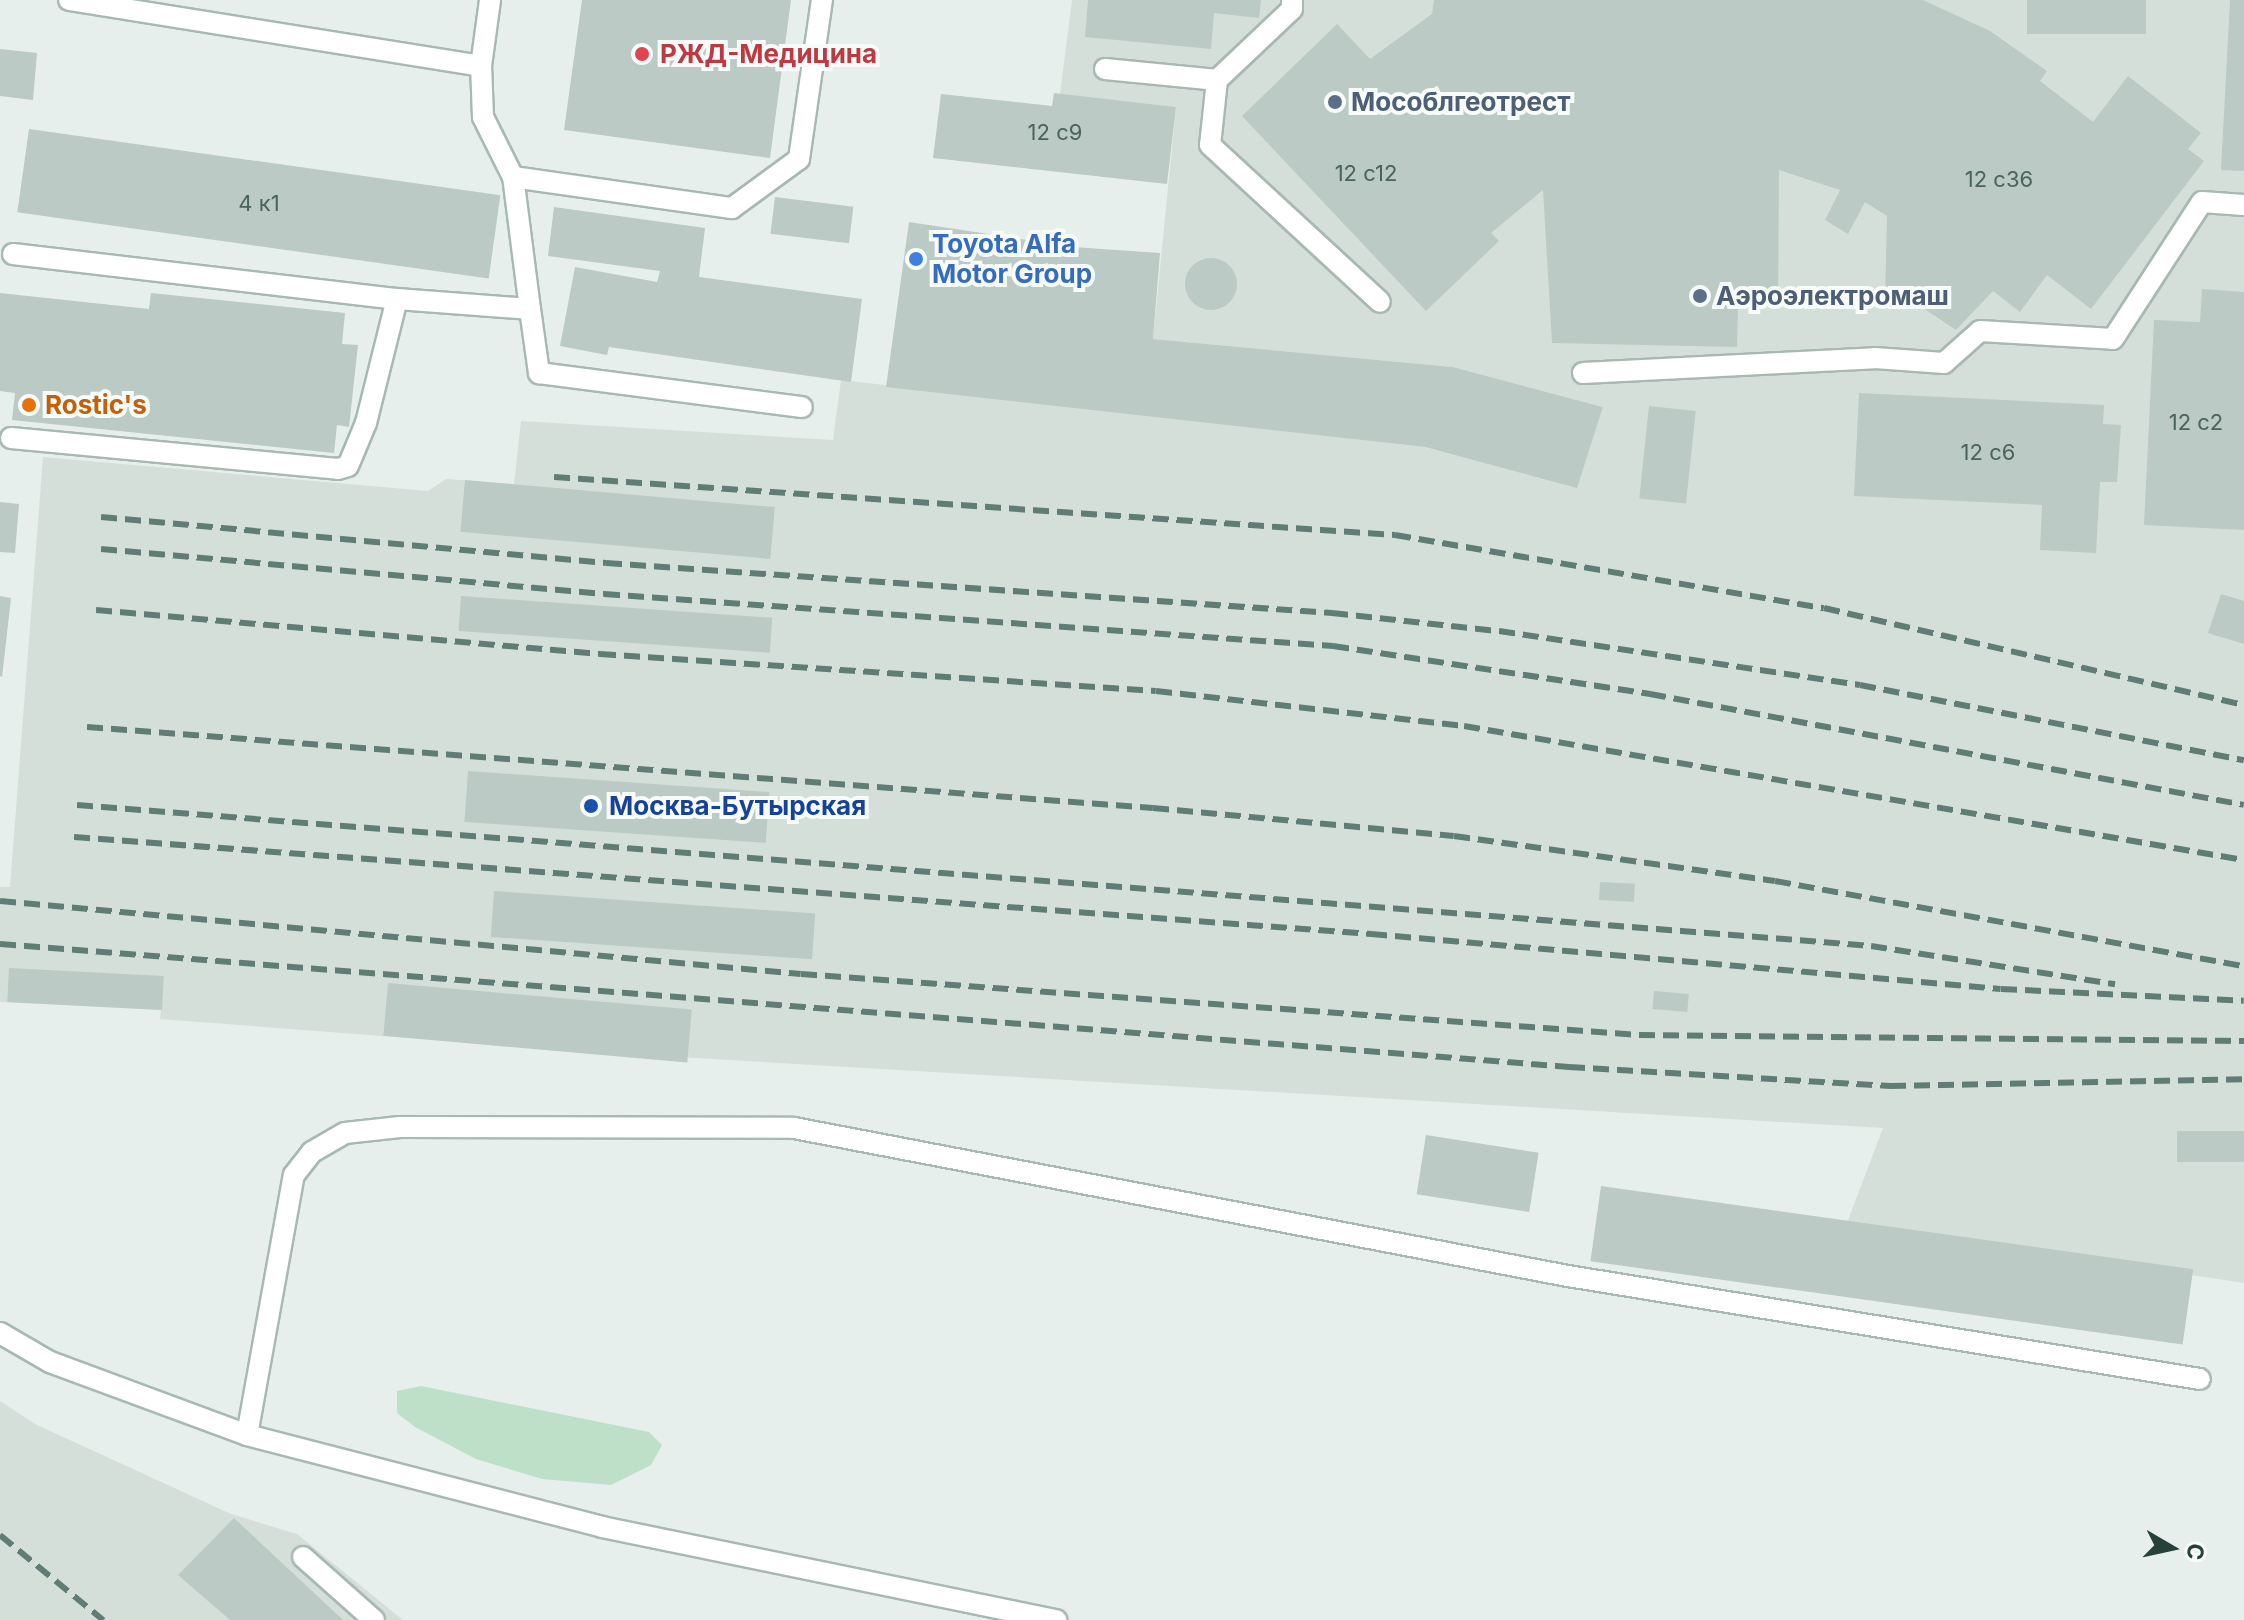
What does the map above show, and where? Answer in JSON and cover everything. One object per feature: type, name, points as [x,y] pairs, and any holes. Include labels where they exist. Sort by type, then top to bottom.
[{"type":"lane","points":[[69,0],[481,66]]},
{"type":"lane","points":[[490,0],[481,66],[483,117],[513,177],[539,373],[802,407]]},
{"type":"lane","points":[[513,177],[732,208],[799,159],[822,0]]},
{"type":"lane","points":[[1292,0],[1292,9],[1217,80],[1210,145],[1380,302]]},
{"type":"lane","points":[[1105,69],[1217,80]]},
{"type":"lane","points":[[1583,373],[1875,358],[1944,363],[1980,331],[2113,339],[2202,202],[2244,205]]},
{"type":"lane","points":[[13,254],[397,299],[530,309]]},
{"type":"lane","points":[[11,438],[338,469],[348,466],[366,423],[397,299]]},
{"type":"lane","points":[[247,1435],[294,1175],[312,1152],[345,1133],[400,1127],[794,1128],[1568,1276],[2200,1379]]},
{"type":"lane","points":[[0,1333],[50,1362],[247,1435],[602,1527],[1057,1620]]},
{"type":"lane","points":[[303,1557],[374,1620]]},
{"type":"shaded area","points":[[1072,0],[2244,0],[2244,1283],[1847,1223],[1883,1128],[577,1051],[160,1019],[161,1010],[0,1002],[0,887],[10,887],[43,457],[428,491],[446,479],[514,484],[521,421],[833,440],[841,380],[1424,447],[1577,487],[1603,407],[1453,367],[1153,339],[1176,107],[1060,94]]},
{"type":"shaded area","points":[[0,1401],[35,1424],[231,1514],[297,1534],[403,1620],[0,1620]]},
{"type":"green space","points":[[421,1386],[649,1432],[662,1445],[651,1465],[611,1485],[542,1479],[476,1459],[415,1427],[397,1413],[397,1391]]},
{"type":"building","points":[[582,0],[791,0],[770,158],[564,130]]},
{"type":"building","points":[[1088,0],[1261,0],[1259,18],[1214,13],[1211,49],[1085,37]]},
{"type":"building","points":[[1434,0],[1923,0],[1990,31],[2047,71],[2040,81],[2093,122],[2128,76],[2201,133],[2188,149],[2204,161],[2091,309],[2047,275],[2020,312],[1993,291],[1956,330],[1917,304],[1885,302],[1887,216],[1865,202],[1848,234],[1825,220],[1840,190],[1779,170],[1778,307],[1738,307],[1737,347],[1552,343],[1543,190],[1491,233],[1499,241],[1426,311],[1242,116],[1337,24],[1370,59],[1432,14]]},
{"type":"building","points":[[2027,0],[2146,0],[2146,34],[2027,34]]},
{"type":"building","points":[[2230,0],[2244,0],[2244,171],[2221,170]]},
{"type":"building","points":[[0,49],[37,53],[33,100],[0,96]]},
{"type":"building","points":[[1054,93],[1176,107],[1167,184],[933,158],[941,94],[1052,106]]},
{"type":"building","points":[[29,129],[500,195],[489,278],[17,212]]},
{"type":"building","points":[[775,197],[853,207],[849,243],[770,234]]},
{"type":"building","points":[[554,207],[705,228],[699,277],[862,299],[851,382],[609,347],[607,355],[560,346],[575,267],[657,282],[660,271],[548,256]]},
{"type":"building","points":[[909,222],[1073,247],[1160,253],[1153,339],[1453,367],[1603,407],[1577,488],[1425,447],[886,387]]},
{"type":"building","points":[[1211,258],[1230,265],[1237,284],[1230,303],[1211,310],[1192,303],[1185,284],[1192,265]]},
{"type":"building","points":[[2202,289],[2244,292],[2244,530],[2144,525],[2154,320],[2200,322]]},
{"type":"building","points":[[0,293],[149,309],[151,293],[345,313],[342,344],[358,345],[349,427],[337,425],[334,453],[12,420],[15,393],[0,391]]},
{"type":"building","points":[[1859,393],[2104,405],[2103,424],[2121,425],[2117,482],[2100,482],[2096,553],[2040,550],[2042,505],[1854,496]]},
{"type":"building","points":[[1649,406],[1696,411],[1686,503],[1639,498]]},
{"type":"building","points":[[465,480],[775,507],[770,559],[460,532]]},
{"type":"building","points":[[0,502],[19,504],[15,553],[0,552]]},
{"type":"building","points":[[2221,594],[2244,601],[2244,644],[2208,633]]},
{"type":"building","points":[[0,596],[11,598],[2,677],[0,676]]},
{"type":"building","points":[[461,596],[772,618],[770,653],[459,631]]},
{"type":"building","points":[[468,771],[769,792],[766,843],[464,822]]},
{"type":"building","points":[[1600,882],[1635,884],[1634,902],[1599,900]]},
{"type":"building","points":[[494,891],[815,913],[812,959],[491,937]]},
{"type":"building","points":[[9,968],[164,976],[162,1010],[7,1002]]},
{"type":"building","points":[[388,983],[692,1010],[687,1062],[383,1036]]},
{"type":"building","points":[[1654,991],[1689,994],[1687,1012],[1652,1009]]},
{"type":"building","points":[[2177,1131],[2244,1131],[2244,1162],[2177,1162]]},
{"type":"building","points":[[1426,1135],[1539,1153],[1529,1212],[1417,1194]]},
{"type":"building","points":[[1601,1186],[2193,1269],[2183,1344],[1590,1261]]},
{"type":"building","points":[[234,1518],[343,1620],[230,1620],[178,1575]]},
{"type":"railway","points":[[554,477],[1395,535],[1824,608],[2244,705]]},
{"type":"railway","points":[[101,517],[606,563],[1332,613],[1499,631],[1860,685],[2244,760]]},
{"type":"railway","points":[[101,549],[604,594],[1333,646],[1650,694],[2244,805]]},
{"type":"railway","points":[[96,610],[600,654],[1156,691],[1464,726],[2244,860]]},
{"type":"railway","points":[[87,727],[1153,808],[1454,836],[1775,881],[2244,966]]},
{"type":"railway","points":[[77,805],[1871,946],[2115,984]]},
{"type":"railway","points":[[74,837],[1371,934],[2001,989],[2244,1001]]},
{"type":"railway","points":[[0,901],[801,974],[1639,1035],[2244,1041]]},
{"type":"railway","points":[[0,944],[1569,1067],[1890,1086],[2244,1079]]},
{"type":"railway","points":[[0,1535],[103,1620]]},
{"type":"place","name":"РЖД-Медицина","points":[[642,54]]},
{"type":"place","name":"Мособлгеотрест","points":[[1335,102]]},
{"type":"place","name":"Toyota Alfa Motor Group","points":[[916,259]]},
{"type":"place","name":"Аэроэлектромаш","points":[[1700,296]]},
{"type":"place","name":"Rostic's","points":[[29,405]]},
{"type":"place","name":"Москва-Бутырская","points":[[591,806]]}]
